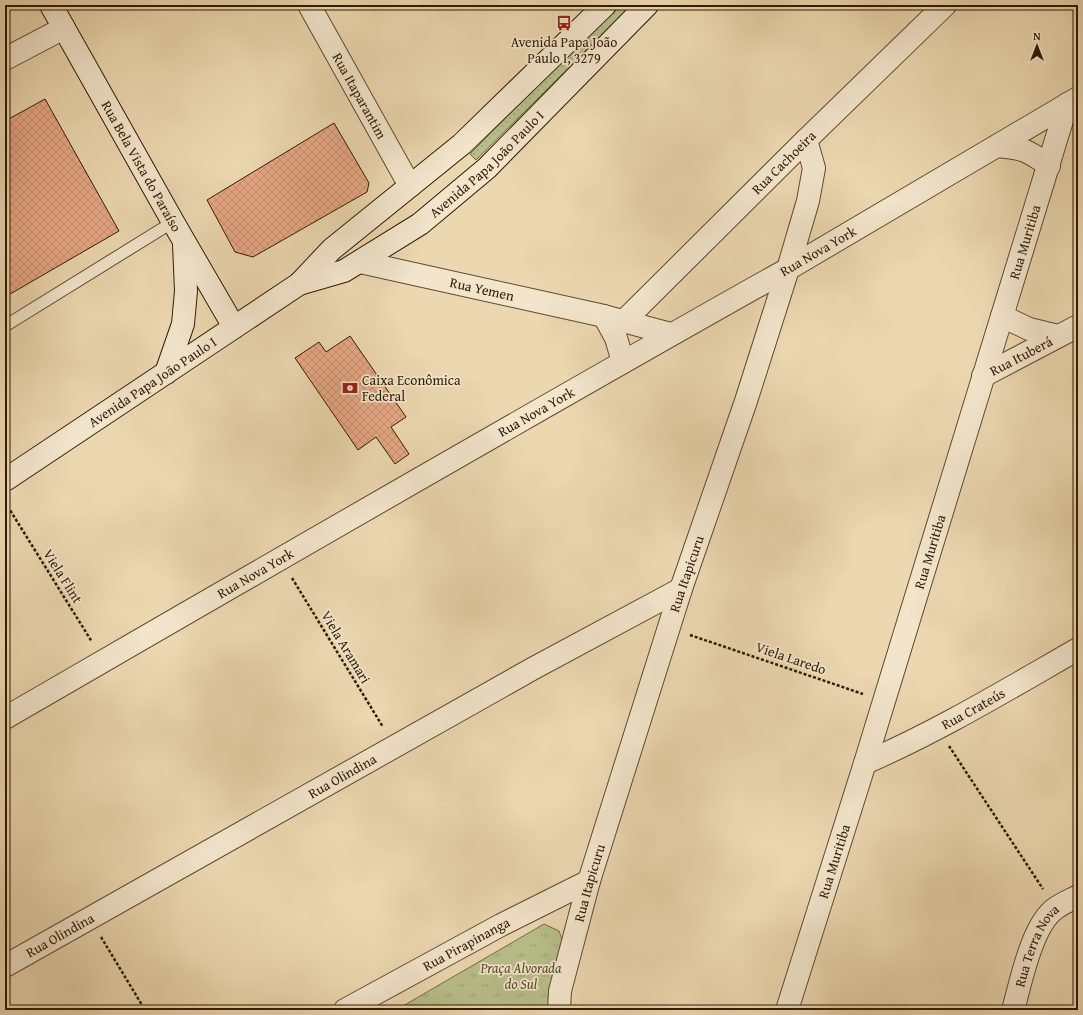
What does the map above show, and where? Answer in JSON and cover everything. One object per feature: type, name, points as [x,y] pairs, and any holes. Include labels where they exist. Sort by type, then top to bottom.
[{"type":"street","name":"Rua Bela Vista do Paraíso","points":[[51,5],[234,327]]},
{"type":"street","name":"Rua Itaparantim","points":[[309,5],[410,186]]},
{"type":"street","name":"Avenida Papa João Paulo I","points":[[5,480],[299,284],[332,249],[462,144],[605,5]]},
{"type":"street","name":"Avenida Papa João Paulo I","points":[[299,284],[344,271],[420,224],[487,168],[647,5]]},
{"type":"street","name":"Rua Cachoeira","points":[[614,319],[806,140],[945,5]]},
{"type":"street","points":[[5,59],[64,28]]},
{"type":"street","name":"Rua Nova York","points":[[5,718],[671,334],[788,269],[1073,101]]},
{"type":"street","name":"Rua Muritiba","points":[[787,1010],[1049,166],[1073,101]]},
{"type":"street","name":"Rua Itapicuru","points":[[559,1010],[560,991],[590,881],[681,589],[746,401],[808,201],[814,168],[806,140]]},
{"type":"street","points":[[997,146],[1017,147],[1033,153],[1049,166]]},
{"type":"street","points":[[166,373],[183,324],[186,291],[178,230]]},
{"type":"street","name":"Rua Yemen","points":[[360,262],[614,319],[671,334]]},
{"type":"street","name":"Rua Ituberá","points":[[1002,316],[1029,329],[1058,336]]},
{"type":"street","points":[[614,319],[616,338],[623,362]]},
{"type":"street","name":"Rua Ituberá","points":[[983,376],[1078,326]]},
{"type":"street","name":"Rua Olindina","points":[[5,966],[534,668],[681,589]]},
{"type":"street","name":"Rua Crateús","points":[[864,763],[905,746],[937,729],[1078,649]]},
{"type":"street","name":"Rua Pirapinanga","points":[[345,1010],[501,925],[590,881]]},
{"type":"street","name":"Rua Terra Nova","points":[[1012,1010],[1031,948],[1041,924],[1055,908],[1078,896]]},
{"type":"lane","points":[[5,326],[178,230]]},
{"type":"path","name":"Viela Flint","points":[[5,502],[104,661]]},
{"type":"path","name":"Viela Aramari","points":[[280,559],[394,747]]},
{"type":"path","name":"Viela Laredo","points":[[692,636],[883,700]]},
{"type":"path","points":[[937,729],[1055,908]]},
{"type":"path","points":[[89,918],[145,1010]]},
{"type":"green space","points":[[617,5],[632,5],[476,160],[470,154]]},
{"type":"green space","name":"Praça Alvorada do Sul","points":[[544,924],[559,931],[564,945],[547,1010],[396,1010]]},
{"type":"building","points":[[45,99],[119,231],[5,297],[5,121]]},
{"type":"building","points":[[334,123],[369,183],[367,192],[253,257],[235,252],[207,200]]},
{"type":"building","name":"Caixa Econômica Federal","points":[[350,336],[406,417],[391,427],[409,454],[395,464],[376,437],[358,450],[295,358],[319,342],[326,352]]},
{"type":"place","name":"Avenida Papa João Paulo I, 3279","points":[[564,23]]},
{"type":"place","name":"Caixa Econômica Federal","points":[[350,388]]}]
